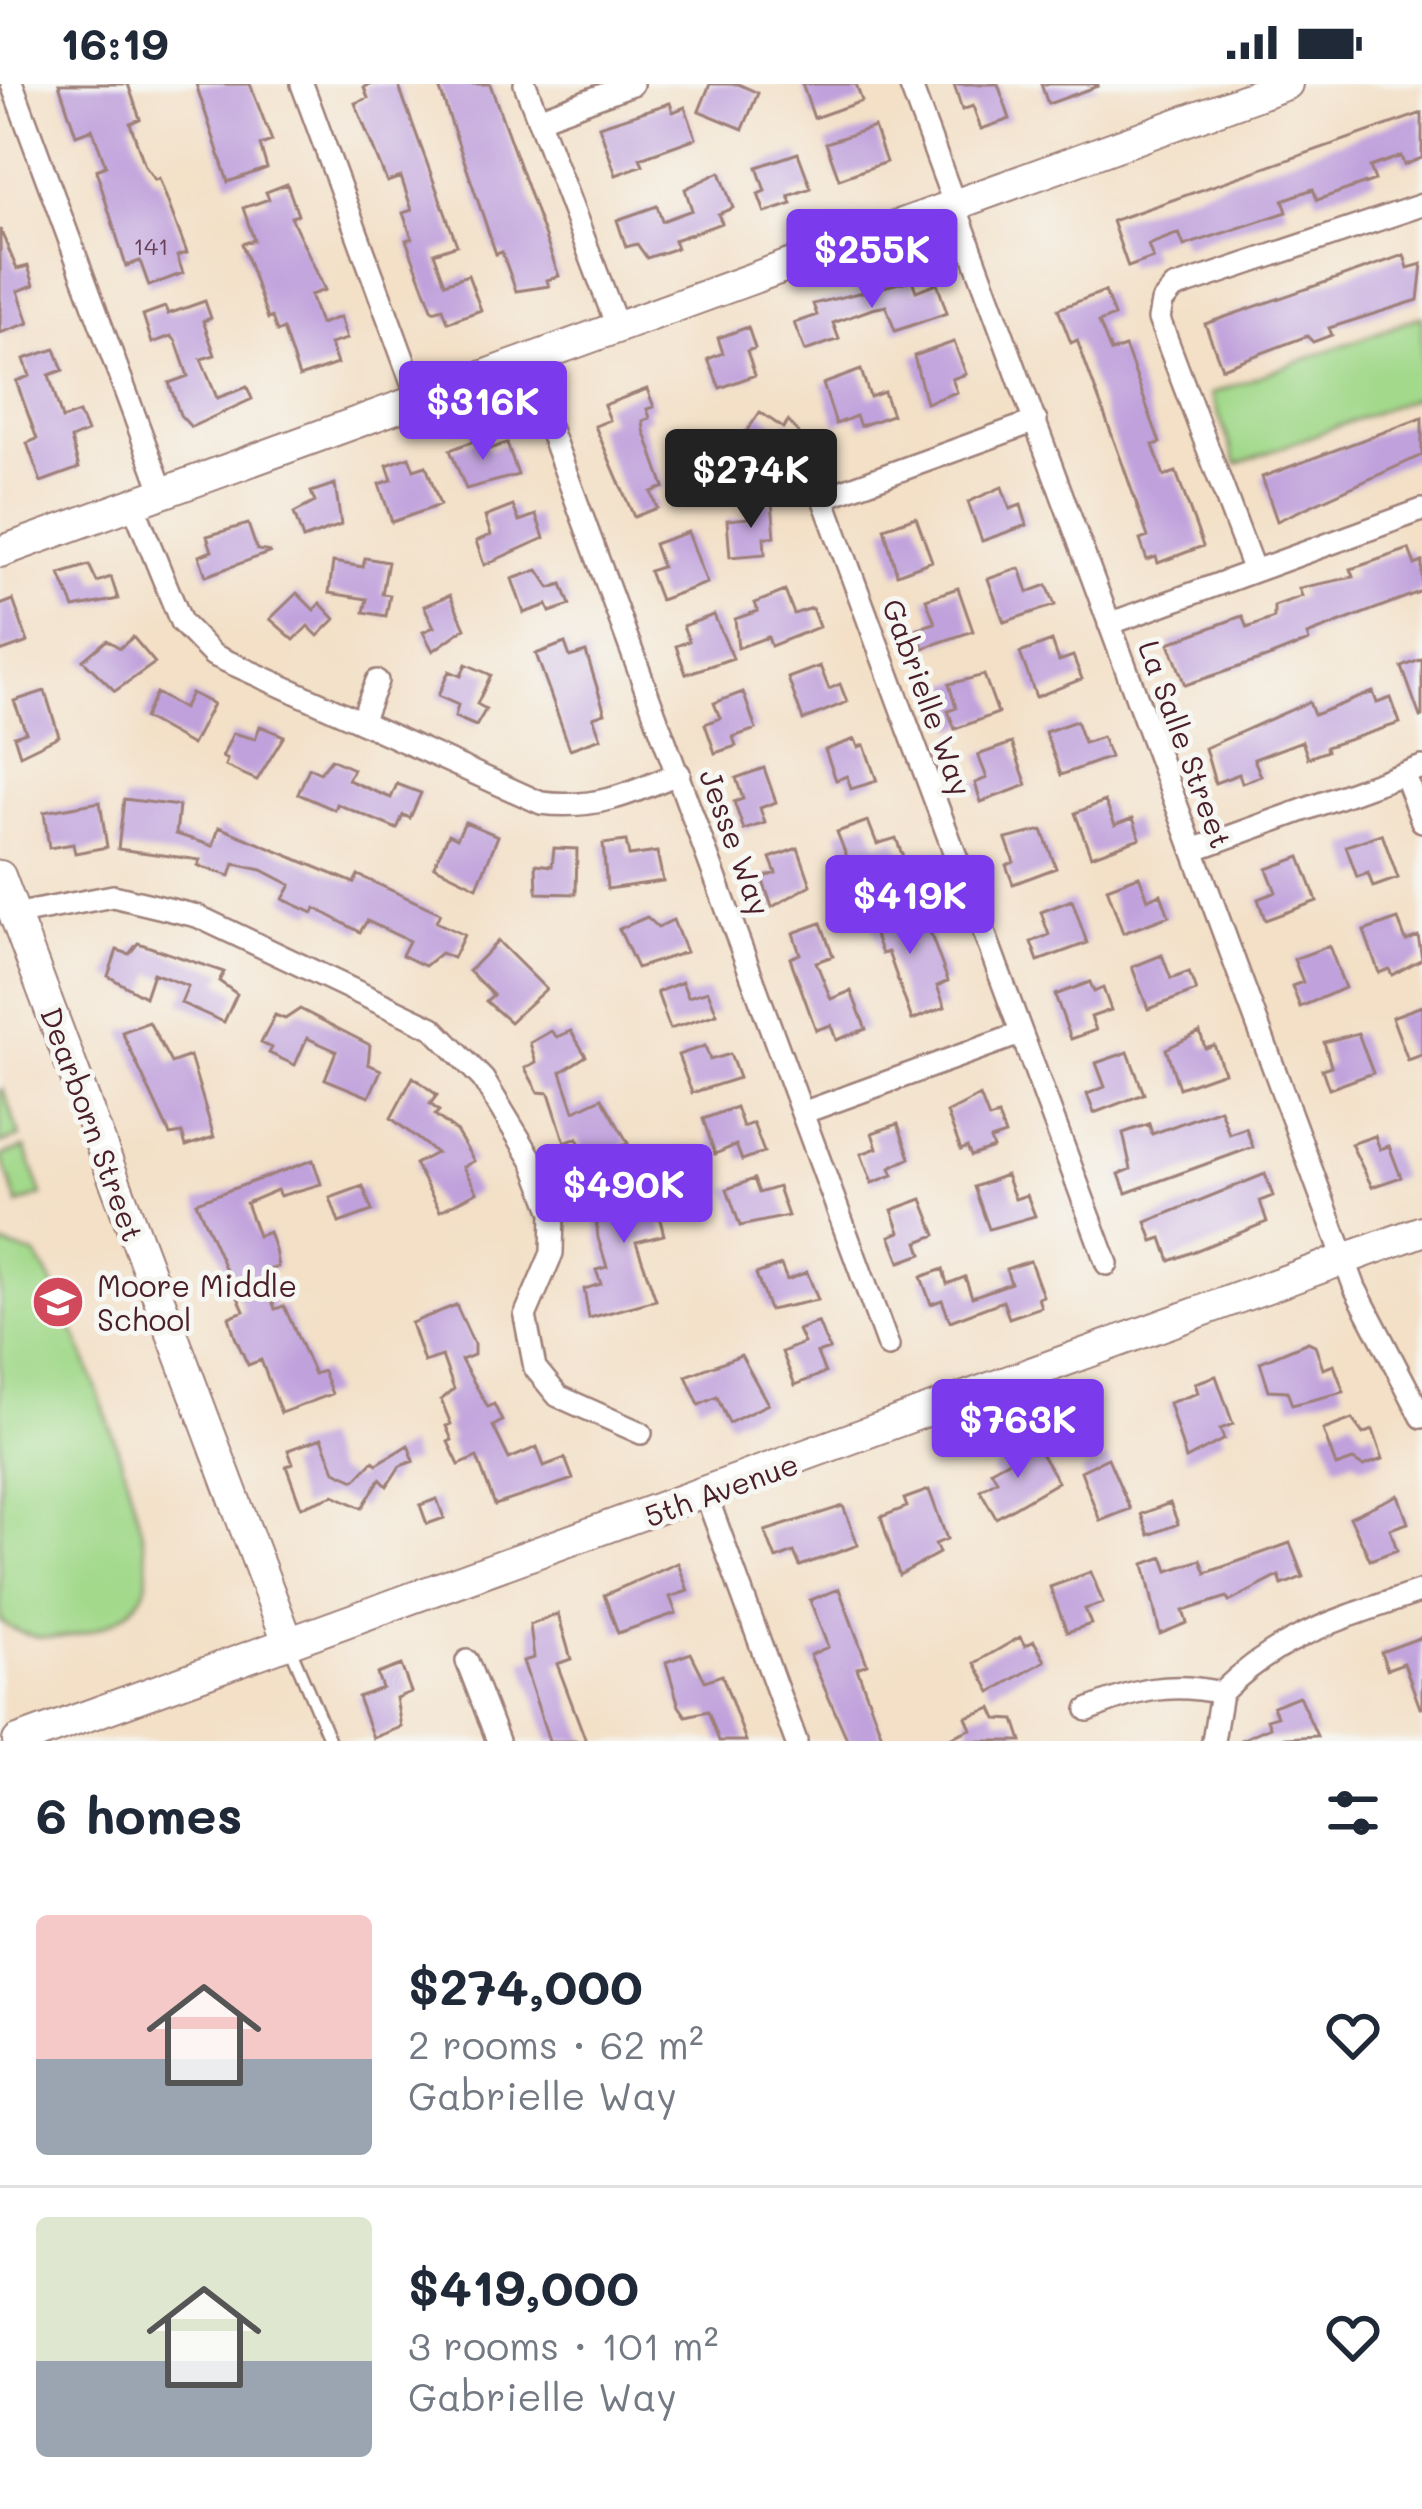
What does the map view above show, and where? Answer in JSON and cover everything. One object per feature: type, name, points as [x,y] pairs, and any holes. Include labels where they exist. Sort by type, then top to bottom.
[{"type":"street","points":[[12,84],[148,498],[164,590],[195,641],[213,655],[542,803],[576,808],[613,802],[679,773]]},
{"type":"street","points":[[302,84],[418,400]]},
{"type":"street","points":[[525,84],[617,326]]},
{"type":"street","points":[[538,119],[632,84]]},
{"type":"street","name":"La Salle Street","points":[[910,84],[1345,1260],[1422,1417]]},
{"type":"street","points":[[0,552],[1287,84]]},
{"type":"street","points":[[1254,571],[1159,320],[1162,302],[1174,288],[1422,205]]},
{"type":"street","name":"Jesse Way","points":[[524,359],[888,1346]]},
{"type":"street","name":"Gabrielle Way","points":[[1036,421],[823,498],[1107,1264]]},
{"type":"street","points":[[1109,624],[1422,510]]},
{"type":"street","points":[[361,722],[377,681]]},
{"type":"street","points":[[1193,850],[1413,770],[1422,821]]},
{"type":"street","name":"Dearborn Street","points":[[0,876],[288,1642]]},
{"type":"street","points":[[14,915],[113,896],[196,916],[433,1028],[483,1078],[554,1214],[552,1253],[525,1316],[535,1367],[558,1396],[641,1433]]},
{"type":"street","points":[[802,1113],[1020,1034]]},
{"type":"street","name":"5th Avenue","points":[[18,1741],[706,1495],[1422,1231]]},
{"type":"street","points":[[706,1495],[796,1741]]},
{"type":"street","points":[[1213,1741],[1221,1694],[1258,1656],[1298,1634],[1422,1591]]},
{"type":"street","points":[[467,1661],[498,1741]]},
{"type":"street","points":[[1088,1710],[1158,1686],[1185,1685],[1221,1694]]},
{"type":"lane","points":[[288,1642],[330,1741]]},
{"type":"green space","points":[[1422,316],[1422,395],[1237,464],[1211,394]]},
{"type":"green space","points":[[0,1090],[20,1137],[0,1144]]},
{"type":"green space","points":[[25,1148],[42,1195],[18,1204],[1,1156]]},
{"type":"green space","points":[[0,1244],[35,1255],[67,1316],[124,1469],[146,1557],[147,1582],[132,1608],[106,1625],[75,1635],[31,1636],[0,1621]]},
{"type":"building","points":[[59,84],[128,84],[140,119],[130,123],[145,166],[155,180],[159,178],[187,253],[177,256],[183,273],[149,286],[140,261],[126,266],[96,170],[106,166],[92,129],[76,135]]},
{"type":"building","points":[[196,84],[250,84],[272,141],[260,145],[267,168],[228,182]]},
{"type":"building","points":[[398,84],[457,245],[434,253],[445,283],[468,275],[481,310],[448,322],[443,308],[433,311],[406,240],[412,238],[403,213],[412,210],[401,177],[387,182],[355,103],[368,98],[364,87]]},
{"type":"building","points":[[438,84],[490,84],[559,276],[547,280],[549,286],[516,291],[502,252],[496,254]]},
{"type":"building","points":[[710,84],[738,84],[758,93],[743,129],[699,111]]},
{"type":"building","points":[[802,84],[856,84],[862,101],[814,118]]},
{"type":"building","points":[[954,84],[998,84],[1010,119],[981,129],[973,106],[962,110]]},
{"type":"building","points":[[1041,84],[1098,84],[1098,86],[1048,104]]},
{"type":"building","points":[[670,103],[673,112],[685,107],[696,138],[640,158],[643,165],[616,175],[599,126]]},
{"type":"building","points":[[1422,113],[1422,158],[1404,165],[1401,156],[1370,167],[1375,180],[1317,200],[1313,189],[1283,200],[1287,212],[1184,246],[1179,233],[1148,245],[1153,258],[1128,267],[1112,221]]},
{"type":"building","points":[[874,127],[886,162],[839,179],[826,143]]},
{"type":"building","points":[[798,153],[811,188],[789,196],[792,204],[765,213],[758,194],[765,191],[757,167]]},
{"type":"building","points":[[720,172],[733,208],[718,214],[722,223],[674,240],[677,248],[647,258],[637,244],[626,247],[617,220],[657,206],[662,221],[692,210],[685,189]]},
{"type":"building","points":[[287,184],[298,215],[291,217],[325,290],[310,295],[320,324],[340,317],[347,339],[330,344],[337,364],[299,377],[283,329],[277,332],[272,317],[268,319],[242,244],[254,240],[243,208],[269,199],[266,192]]},
{"type":"building","points":[[0,229],[17,269],[28,266],[34,285],[18,291],[29,323],[0,333]]},
{"type":"building","points":[[1404,255],[1408,268],[1422,264],[1418,300],[1329,328],[1332,335],[1313,342],[1307,336],[1222,368],[1205,324]]},
{"type":"building","points":[[912,280],[916,291],[937,283],[947,313],[895,331],[886,306],[872,309],[833,323],[839,339],[805,351],[794,323],[817,315],[813,304]]},
{"type":"building","points":[[1105,291],[1114,316],[1099,322],[1111,352],[1125,347],[1160,443],[1153,445],[1164,476],[1176,472],[1203,546],[1158,563],[1156,557],[1147,560],[1140,540],[1148,537],[1123,465],[1077,340],[1071,343],[1058,309]]},
{"type":"building","points":[[205,301],[211,318],[203,321],[215,355],[201,359],[217,398],[247,387],[252,399],[191,427],[180,415],[169,383],[188,376],[176,341],[171,336],[152,343],[143,315],[165,307],[168,314]]},
{"type":"building","points":[[748,327],[755,348],[747,351],[755,375],[720,388],[708,359],[723,353],[718,338]]},
{"type":"building","points":[[954,342],[966,374],[952,379],[957,392],[926,403],[914,356]]},
{"type":"building","points":[[55,349],[63,370],[49,375],[62,419],[79,413],[87,432],[71,439],[79,468],[41,482],[27,443],[37,439],[16,381],[30,376],[24,359]]},
{"type":"building","points":[[861,370],[870,397],[884,392],[892,415],[860,426],[856,416],[836,424],[823,384]]},
{"type":"building","points":[[647,389],[654,407],[647,409],[650,418],[643,421],[644,430],[664,487],[651,492],[657,508],[634,517],[595,426],[610,420],[604,405]]},
{"type":"building","points":[[760,412],[783,428],[788,421],[803,438],[777,470],[738,444]]},
{"type":"building","points":[[1422,418],[1422,455],[1277,521],[1262,477]]},
{"type":"building","points":[[479,439],[490,449],[507,443],[518,475],[466,489],[450,450]]},
{"type":"building","points":[[409,457],[414,470],[426,466],[440,505],[392,522],[379,484],[392,480],[387,465]]},
{"type":"building","points":[[335,484],[341,525],[303,539],[294,513],[315,502],[311,492]]},
{"type":"building","points":[[1002,487],[1010,509],[1021,505],[1027,525],[982,541],[968,502]]},
{"type":"building","points":[[772,502],[775,537],[764,537],[765,554],[730,557],[727,520],[750,518],[749,504]]},
{"type":"building","points":[[513,506],[519,521],[536,515],[544,538],[484,565],[476,541],[491,535],[485,517]]},
{"type":"building","points":[[916,517],[932,561],[897,574],[884,528]]},
{"type":"building","points":[[248,524],[257,550],[271,552],[206,576],[199,556],[212,551],[207,536]]},
{"type":"building","points":[[688,532],[707,583],[660,600],[649,571],[662,567],[654,544]]},
{"type":"building","points":[[1409,549],[1415,565],[1422,562],[1422,591],[1307,635],[1309,641],[1269,657],[1185,685],[1169,643],[1242,616],[1247,628],[1274,618],[1274,606],[1302,596],[1299,588],[1354,577],[1351,569]]},
{"type":"building","points":[[365,558],[388,562],[382,594],[390,595],[386,616],[364,612],[367,599],[329,593],[333,562],[363,567]]},
{"type":"building","points":[[89,565],[97,582],[111,577],[118,599],[74,608],[60,574]]},
{"type":"building","points":[[1020,568],[1028,592],[1047,585],[1055,605],[1004,622],[988,579]]},
{"type":"building","points":[[538,570],[550,588],[562,584],[570,605],[550,612],[547,605],[524,613],[512,579]]},
{"type":"building","points":[[958,588],[973,631],[923,648],[916,629],[935,623],[926,599]]},
{"type":"building","points":[[785,591],[794,614],[812,608],[819,627],[771,646],[768,637],[738,648],[735,619],[758,611],[755,603]]},
{"type":"building","points":[[297,593],[314,610],[320,603],[335,619],[318,636],[308,626],[294,640],[270,619]]},
{"type":"building","points":[[450,595],[465,628],[433,651],[423,632],[434,627],[424,606]]},
{"type":"building","points":[[13,600],[28,642],[0,652],[0,605]]},
{"type":"building","points":[[714,615],[733,658],[686,674],[676,646],[689,641],[683,626]]},
{"type":"building","points":[[133,637],[155,663],[115,691],[83,660],[107,640],[120,648]]},
{"type":"building","points":[[1052,641],[1059,661],[1073,656],[1082,679],[1036,697],[1020,653]]},
{"type":"building","points":[[565,643],[570,657],[586,652],[605,713],[593,717],[601,738],[570,749],[536,654]]},
{"type":"building","points":[[1422,659],[1422,716],[1420,717],[1402,667]]},
{"type":"building","points":[[466,664],[491,675],[477,704],[486,709],[476,726],[455,717],[458,705],[438,696],[449,671],[461,676]]},
{"type":"building","points":[[820,666],[829,689],[840,684],[847,702],[803,720],[788,678]]},
{"type":"building","points":[[984,675],[998,713],[955,729],[948,711],[956,708],[949,684]]},
{"type":"building","points":[[45,691],[59,736],[20,755],[14,736],[26,732],[14,701]]},
{"type":"building","points":[[743,692],[756,729],[733,737],[736,746],[715,753],[705,724],[720,718],[714,703]]},
{"type":"building","points":[[1373,692],[1377,703],[1391,698],[1400,723],[1326,747],[1327,751],[1308,758],[1302,741],[1254,759],[1261,776],[1242,783],[1239,774],[1215,783],[1205,748],[1309,702],[1314,715]]},
{"type":"building","points":[[156,693],[183,709],[191,693],[213,704],[192,745],[144,718]]},
{"type":"building","points":[[1076,721],[1084,743],[1102,737],[1110,757],[1061,775],[1045,732]]},
{"type":"building","points":[[260,726],[284,736],[257,780],[225,766],[227,760],[222,757],[233,733],[255,739]]},
{"type":"building","points":[[855,739],[858,747],[864,745],[877,781],[851,789],[847,776],[836,780],[825,750]]},
{"type":"building","points":[[1012,743],[1027,785],[981,802],[975,783],[987,778],[978,755]]},
{"type":"building","points":[[331,759],[353,769],[348,780],[391,798],[397,784],[421,793],[410,818],[403,815],[397,829],[298,794],[309,768],[320,773]]},
{"type":"building","points":[[764,768],[776,802],[760,808],[765,823],[744,830],[734,802],[743,799],[736,778]]},
{"type":"building","points":[[124,799],[179,806],[176,834],[213,846],[219,827],[354,883],[358,875],[440,913],[436,922],[464,935],[453,958],[441,953],[425,966],[402,955],[409,941],[367,921],[360,932],[315,908],[313,913],[283,899],[291,885],[262,870],[234,864],[230,876],[198,866],[200,860],[118,849]]},
{"type":"building","points":[[1105,801],[1115,825],[1133,818],[1140,838],[1091,856],[1075,813]]},
{"type":"building","points":[[100,802],[107,847],[75,853],[73,844],[49,848],[44,812]]},
{"type":"building","points":[[868,821],[877,844],[896,838],[903,857],[854,875],[837,832]]},
{"type":"building","points":[[465,822],[498,836],[477,887],[434,866],[449,834],[457,838]]},
{"type":"building","points":[[1042,830],[1056,868],[1013,884],[1006,865],[1014,862],[1006,839]]},
{"type":"building","points":[[1382,834],[1398,878],[1373,887],[1368,873],[1357,877],[1346,846]]},
{"type":"building","points":[[626,841],[629,856],[657,852],[663,881],[607,889],[603,844]]},
{"type":"building","points":[[554,848],[577,849],[576,894],[537,893],[536,864],[552,866]]},
{"type":"building","points":[[798,848],[811,885],[772,907],[762,878],[776,873],[770,858]]},
{"type":"building","points":[[1300,857],[1317,901],[1265,920],[1258,899],[1276,892],[1267,869]]},
{"type":"building","points":[[1139,876],[1148,899],[1161,894],[1169,916],[1123,933],[1107,888]]},
{"type":"building","points":[[897,899],[906,923],[924,916],[948,981],[937,986],[945,1007],[912,1020],[888,952],[882,954],[866,911]]},
{"type":"building","points":[[1072,900],[1087,943],[1038,961],[1031,942],[1049,935],[1041,912]]},
{"type":"building","points":[[647,917],[658,927],[673,920],[686,952],[637,968],[619,929]]},
{"type":"building","points":[[1398,919],[1406,941],[1418,936],[1422,959],[1392,975],[1389,969],[1379,973],[1364,931]]},
{"type":"building","points":[[821,923],[833,956],[816,962],[831,999],[851,991],[866,1029],[836,1040],[831,1025],[816,1030],[790,958],[800,954],[793,933]]},
{"type":"building","points":[[498,941],[546,989],[510,1022],[486,1001],[493,995],[469,971]]},
{"type":"building","points":[[138,943],[224,972],[219,981],[237,994],[224,1022],[181,1003],[188,986],[153,973],[145,997],[108,976],[117,950],[129,954]]},
{"type":"building","points":[[1329,946],[1345,988],[1300,1007],[1292,986],[1303,982],[1294,959]]},
{"type":"building","points":[[1162,955],[1171,979],[1189,972],[1196,991],[1148,1009],[1132,967]]},
{"type":"building","points":[[682,982],[688,997],[708,991],[717,1014],[670,1029],[657,992]]},
{"type":"building","points":[[1090,982],[1094,992],[1103,988],[1111,1010],[1091,1017],[1096,1030],[1071,1039],[1055,995]]},
{"type":"building","points":[[1422,1006],[1422,1055],[1408,1060],[1392,1017]]},
{"type":"building","points":[[300,1009],[370,1045],[368,1064],[381,1070],[369,1097],[325,1079],[336,1051],[307,1038],[295,1065],[269,1053],[272,1048],[261,1043],[275,1015],[285,1019]]},
{"type":"building","points":[[149,1022],[171,1063],[190,1056],[214,1137],[186,1146],[182,1133],[170,1135],[122,1032]]},
{"type":"building","points":[[551,1031],[557,1037],[571,1031],[586,1056],[561,1072],[574,1111],[602,1098],[628,1143],[588,1162],[577,1138],[565,1143],[549,1093],[538,1092],[525,1068],[536,1062],[530,1043]]},
{"type":"building","points":[[1200,1032],[1205,1048],[1214,1045],[1224,1072],[1179,1088],[1166,1049]]},
{"type":"building","points":[[1358,1033],[1373,1073],[1329,1089],[1322,1069],[1331,1066],[1324,1042]]},
{"type":"building","points":[[705,1046],[710,1060],[730,1054],[739,1078],[692,1093],[678,1055]]},
{"type":"building","points":[[1128,1052],[1144,1094],[1094,1113],[1087,1094],[1105,1087],[1096,1063]]},
{"type":"building","points":[[413,1077],[437,1095],[430,1104],[439,1111],[435,1115],[456,1131],[474,1161],[463,1167],[477,1192],[440,1211],[415,1164],[436,1153],[391,1118]]},
{"type":"building","points":[[980,1096],[989,1119],[998,1116],[1005,1135],[990,1140],[993,1148],[971,1156],[967,1147],[961,1150],[947,1113]]},
{"type":"building","points":[[736,1107],[743,1127],[753,1123],[764,1152],[742,1160],[736,1145],[715,1154],[703,1119]]},
{"type":"building","points":[[1220,1109],[1229,1134],[1246,1128],[1253,1147],[1126,1193],[1119,1174],[1131,1169],[1123,1133],[1149,1124],[1152,1134]]},
{"type":"building","points":[[898,1124],[910,1158],[890,1168],[893,1175],[872,1183],[861,1154],[877,1148],[872,1133]]},
{"type":"building","points":[[1375,1136],[1380,1149],[1389,1146],[1401,1177],[1372,1187],[1351,1144]]},
{"type":"building","points":[[313,1160],[321,1184],[280,1196],[277,1190],[246,1203],[258,1236],[269,1232],[275,1250],[278,1267],[265,1271],[265,1281],[275,1309],[284,1306],[314,1374],[323,1371],[332,1394],[281,1413],[261,1360],[248,1365],[235,1337],[229,1317],[244,1311],[196,1202]]},
{"type":"building","points":[[648,1174],[664,1235],[636,1242],[656,1300],[589,1318],[584,1289],[601,1284],[596,1270],[607,1267],[598,1238],[595,1208],[602,1206],[597,1188]]},
{"type":"building","points":[[1265,1174],[1273,1196],[1260,1201],[1267,1222],[1170,1261],[1162,1238],[1153,1241],[1146,1222]]},
{"type":"building","points":[[1006,1175],[1015,1199],[1027,1195],[1035,1216],[989,1229],[974,1187]]},
{"type":"building","points":[[754,1179],[759,1193],[778,1187],[788,1216],[740,1226],[727,1189]]},
{"type":"building","points":[[363,1186],[372,1211],[339,1223],[330,1198]]},
{"type":"building","points":[[922,1199],[936,1235],[918,1242],[922,1254],[900,1262],[890,1236],[900,1232],[892,1210]]},
{"type":"building","points":[[1030,1261],[1043,1296],[1038,1298],[1041,1307],[1009,1318],[1003,1301],[950,1321],[942,1300],[931,1304],[921,1277],[943,1269],[947,1284],[965,1277],[972,1297],[1011,1283],[1006,1269]]},
{"type":"building","points":[[781,1265],[787,1280],[807,1272],[818,1300],[769,1310],[756,1274]]},
{"type":"building","points":[[456,1305],[474,1344],[474,1355],[461,1360],[488,1407],[494,1404],[502,1421],[493,1426],[509,1459],[537,1447],[544,1466],[565,1458],[573,1479],[495,1505],[477,1457],[459,1465],[448,1442],[452,1440],[446,1426],[451,1424],[441,1400],[454,1389],[442,1356],[424,1362],[411,1323]]},
{"type":"building","points":[[818,1322],[829,1349],[817,1353],[825,1373],[795,1385],[782,1352],[804,1343],[798,1330]]},
{"type":"building","points":[[1308,1342],[1315,1345],[1323,1369],[1334,1365],[1344,1392],[1292,1405],[1287,1391],[1269,1390],[1260,1362]]},
{"type":"building","points":[[741,1355],[768,1404],[729,1423],[717,1397],[699,1405],[686,1376]]},
{"type":"building","points":[[1216,1376],[1233,1424],[1220,1429],[1224,1439],[1186,1459],[1169,1403],[1198,1393],[1195,1383]]},
{"type":"building","points":[[1352,1419],[1363,1434],[1373,1430],[1383,1459],[1363,1466],[1353,1460],[1336,1466],[1323,1430]]},
{"type":"building","points":[[322,1438],[335,1471],[355,1480],[373,1461],[377,1464],[408,1445],[414,1461],[400,1466],[387,1486],[380,1479],[362,1508],[334,1495],[301,1507],[286,1466],[293,1464],[288,1450]]},
{"type":"building","points":[[1036,1445],[1058,1482],[996,1518],[980,1490],[997,1480],[991,1470]]},
{"type":"building","points":[[1108,1458],[1130,1509],[1100,1521],[1081,1471]]},
{"type":"building","points":[[929,1490],[947,1539],[935,1544],[939,1553],[899,1575],[881,1517],[907,1507],[904,1499]]},
{"type":"building","points":[[1398,1495],[1408,1523],[1390,1529],[1397,1550],[1370,1560],[1350,1517]]},
{"type":"building","points":[[437,1499],[444,1518],[427,1524],[420,1505]]},
{"type":"building","points":[[1170,1503],[1178,1524],[1149,1535],[1141,1514]]},
{"type":"building","points":[[843,1506],[858,1545],[800,1566],[794,1552],[776,1559],[765,1531]]},
{"type":"building","points":[[1290,1543],[1303,1577],[1282,1585],[1279,1576],[1229,1602],[1227,1597],[1183,1611],[1187,1623],[1160,1634],[1144,1564],[1163,1557],[1168,1571],[1201,1560],[1206,1573]]},
{"type":"building","points":[[678,1563],[688,1591],[670,1597],[676,1613],[618,1633],[604,1595]]},
{"type":"building","points":[[1091,1572],[1103,1603],[1085,1609],[1091,1624],[1067,1632],[1050,1587]]},
{"type":"building","points":[[839,1589],[867,1664],[857,1668],[882,1736],[869,1741],[848,1741],[810,1655],[828,1647],[810,1600]]},
{"type":"building","points":[[558,1614],[571,1659],[557,1664],[586,1741],[549,1741],[523,1661],[534,1658],[530,1625]]},
{"type":"building","points":[[1020,1637],[1025,1646],[1034,1641],[1045,1661],[991,1692],[975,1663]]},
{"type":"building","points":[[1422,1637],[1420,1708],[1404,1663],[1387,1669],[1381,1652]]},
{"type":"building","points":[[691,1653],[705,1681],[722,1675],[746,1741],[719,1741],[708,1711],[686,1716],[679,1706],[666,1662]]},
{"type":"building","points":[[401,1665],[411,1692],[396,1698],[401,1727],[373,1738],[358,1697],[382,1688],[377,1674]]},
{"type":"building","points":[[1299,1696],[1317,1736],[1238,1741],[1270,1727],[1267,1719],[1277,1716],[1273,1706]]},
{"type":"building","points":[[992,1708],[997,1719],[1015,1720],[1022,1741],[942,1741],[971,1729],[966,1717]]},
{"type":"place","name":"Moore Middle School","points":[[58,1302]]}]
